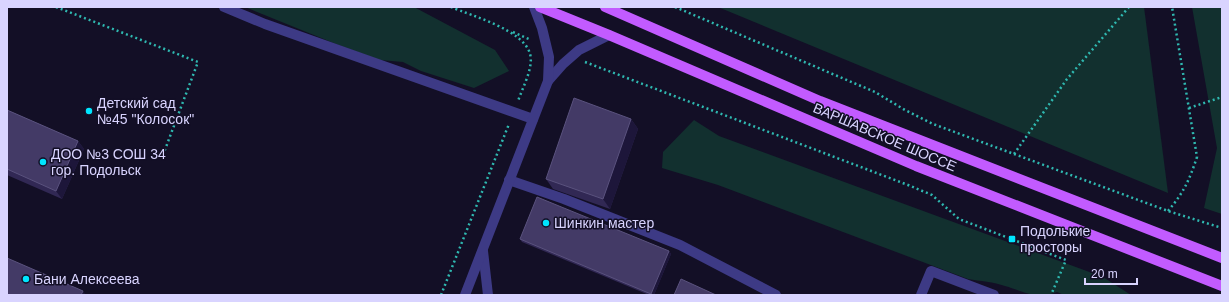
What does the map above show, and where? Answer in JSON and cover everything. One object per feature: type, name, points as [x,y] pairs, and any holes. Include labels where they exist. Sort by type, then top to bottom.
[{"type":"main road","name":"ВАРШАВСКОЕ ШОССЕ","points":[[540,7],[609,34],[916,166],[1222,286]]},
{"type":"main road","name":"ВАРШАВСКОЕ ШОССЕ","points":[[606,7],[820,101],[1222,258]]},
{"type":"street","points":[[224,7],[265,24],[533,119]]},
{"type":"street","points":[[465,295],[548,81],[549,57],[542,28],[534,7]]},
{"type":"street","points":[[548,81],[563,64],[579,50],[609,34]]},
{"type":"street","points":[[509,180],[564,199],[680,245],[776,295]]},
{"type":"street","points":[[483,249],[488,295]]},
{"type":"street","points":[[920,295],[931,272],[994,295]]},
{"type":"path","points":[[56,7],[198,62],[162,155]]},
{"type":"path","points":[[451,7],[547,47]]},
{"type":"path","points":[[675,7],[874,92],[933,124],[1168,211],[1222,228]]},
{"type":"path","points":[[1014,154],[1067,79],[1129,7]]},
{"type":"path","points":[[1168,211],[1181,195],[1190,178],[1197,157],[1172,7]]},
{"type":"path","points":[[441,295],[530,70],[531,54],[523,41],[509,30]]},
{"type":"path","points":[[571,57],[908,184],[932,195],[959,219],[1066,260],[1051,295]]},
{"type":"path","points":[[1189,108],[1222,97]]},
{"type":"green space","points":[[245,7],[414,7],[495,50],[509,71],[474,88],[421,71],[403,62],[380,60]]},
{"type":"green space","points":[[718,7],[1144,7],[1168,193]]},
{"type":"green space","points":[[1192,7],[1222,7],[1222,214],[1204,208],[1217,148]]},
{"type":"green space","points":[[694,120],[719,136],[1103,277],[1131,295],[1064,295],[1057,292],[1036,295],[996,284],[968,279],[718,185],[662,168],[663,152]]},
{"type":"building","points":[[574,98],[631,119],[603,199],[546,179]]},
{"type":"building","name":"ДОО №3 СОШ 34 гор. Подольск","points":[[7,110],[78,141],[56,191],[7,169]]},
{"type":"building","points":[[537,197],[669,251],[651,294],[520,239]]},
{"type":"building","name":"Бани Алексеева","points":[[7,258],[83,291],[81,295],[7,295]]},
{"type":"building","points":[[681,279],[716,295],[674,295]]},
{"type":"place","name":"Детский сад №45 \"Колосок\"","points":[[89,111]]},
{"type":"place","name":"ДОО №3 СОШ 34 гор. Подольск","points":[[43,162]]},
{"type":"place","name":"Шинкин мастер","points":[[546,223]]},
{"type":"place","name":"Подолькие просторы","points":[[1012,239]]},
{"type":"place","name":"Бани Алексеева","points":[[26,279]]}]
